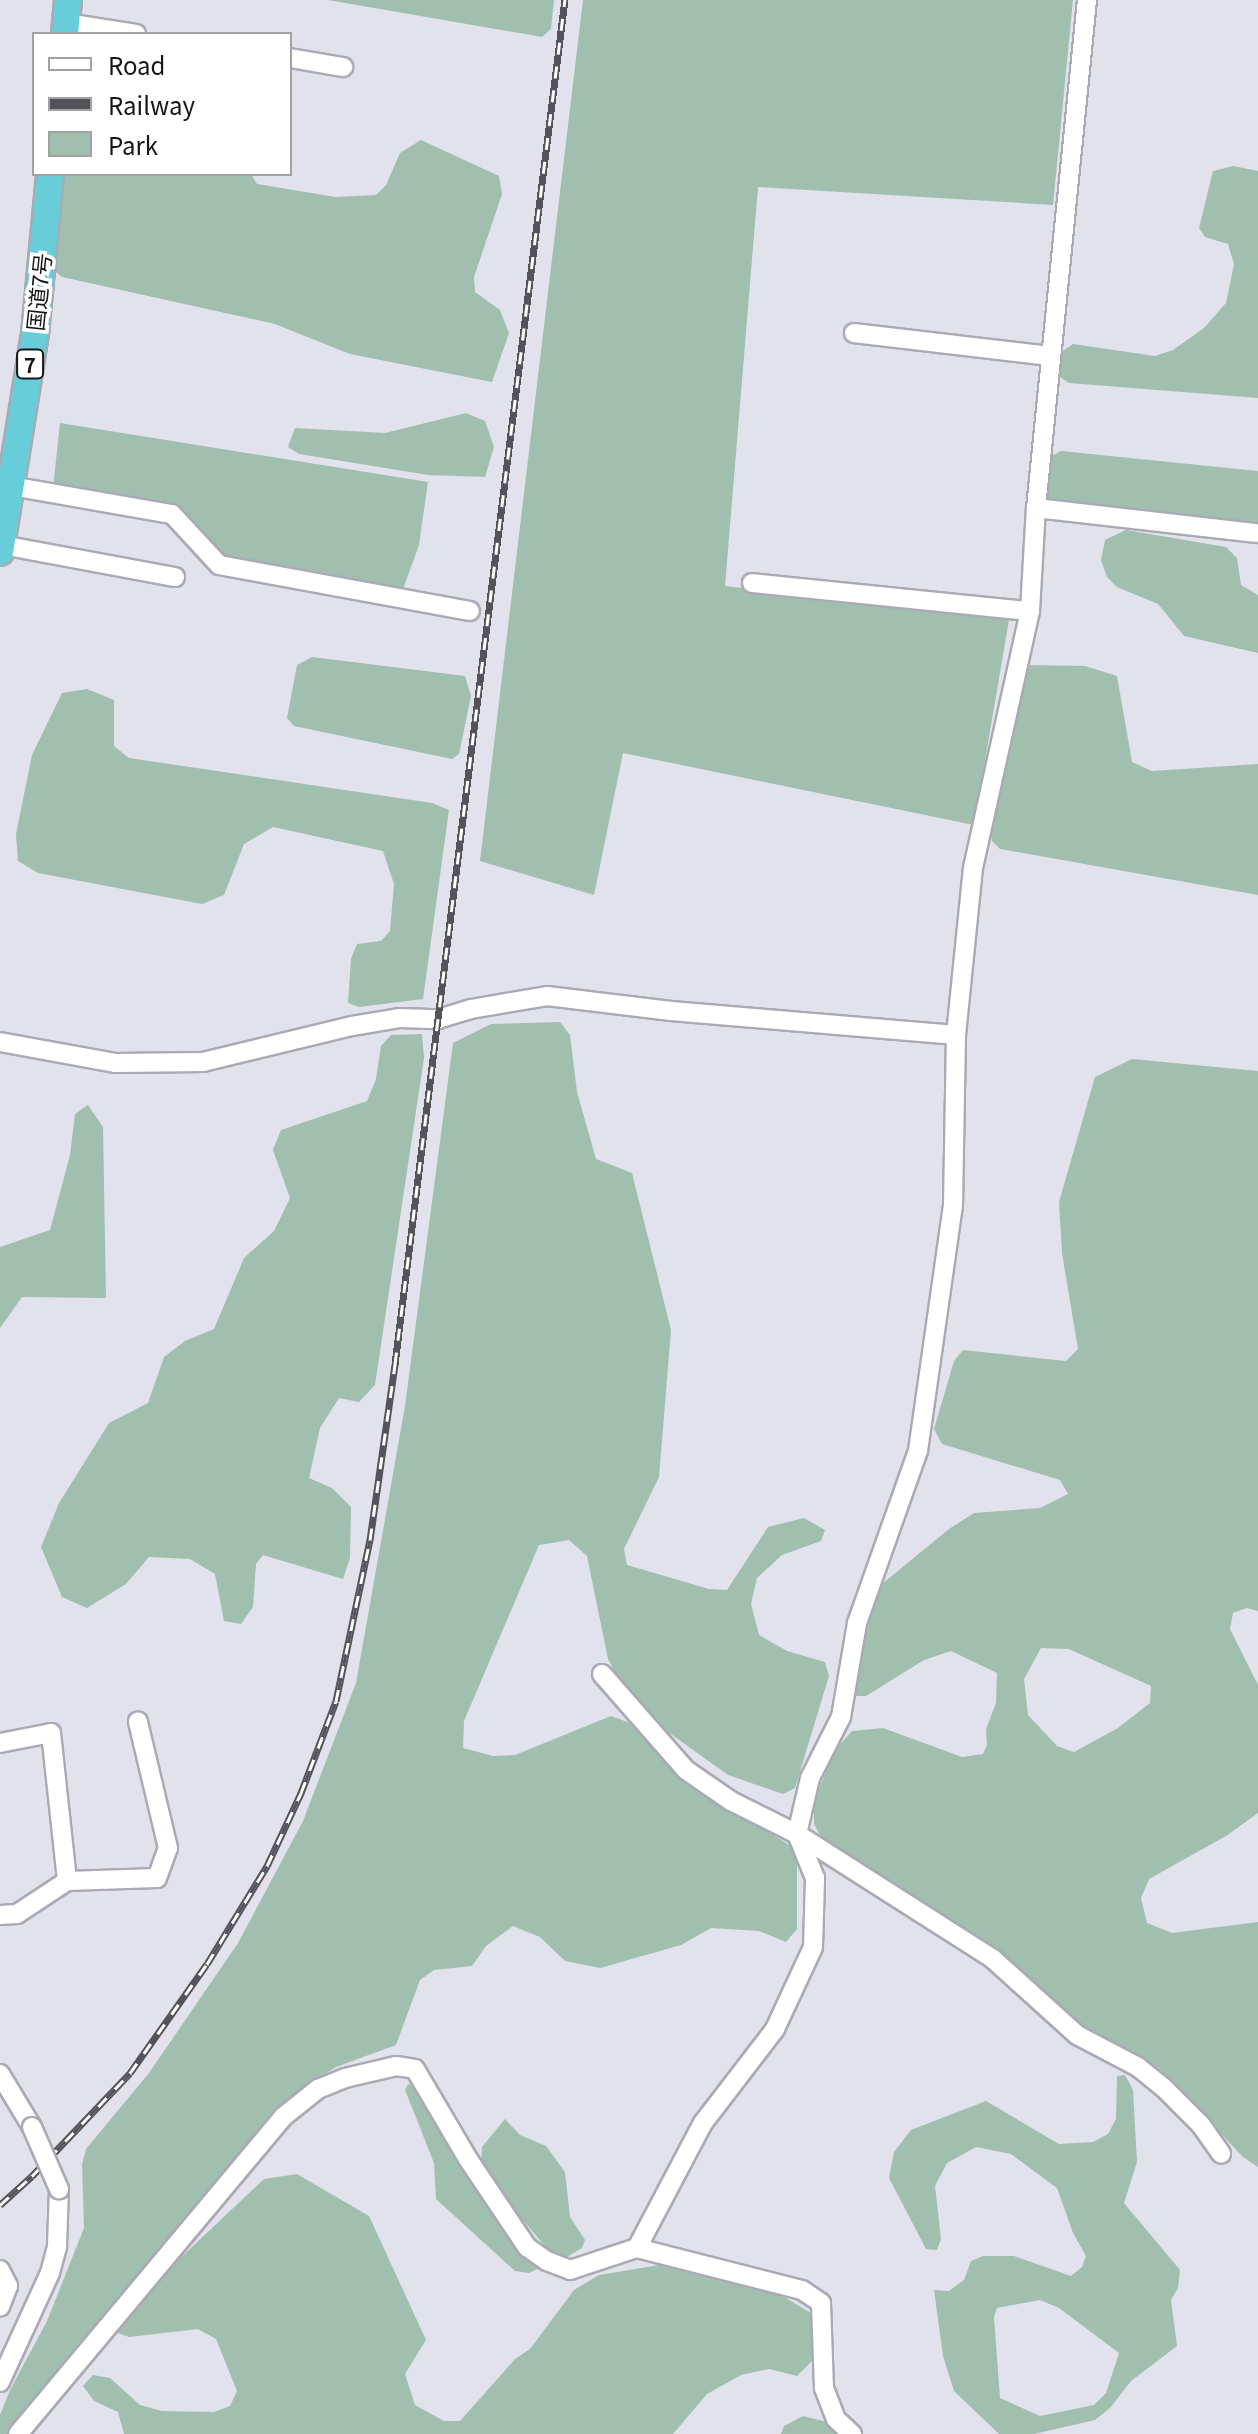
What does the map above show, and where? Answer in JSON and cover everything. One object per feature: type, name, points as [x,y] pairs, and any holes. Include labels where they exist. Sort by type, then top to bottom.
[{"type":"highway","name":"国道7号","points":[[1,549],[35,334],[50,176]]},
{"type":"street","points":[[637,2248],[703,2123],[775,2029],[813,1947],[815,1878],[797,1834],[810,1778],[841,1717],[857,1623],[918,1451],[953,1206],[956,1035],[973,868],[1030,611],[1050,356],[1087,0]]},
{"type":"street","points":[[67,19],[127,32]]},
{"type":"street","points":[[292,58],[343,67]]},
{"type":"street","points":[[854,333],[1050,356]]},
{"type":"street","points":[[11,486],[172,514],[219,565],[470,611]]},
{"type":"street","points":[[1036,508],[1257,533]]},
{"type":"street","points":[[1,549],[175,577]]},
{"type":"street","points":[[752,583],[1030,611]]},
{"type":"street","points":[[0,1042],[116,1063],[203,1062],[352,1026],[400,1018],[438,1019],[471,1009],[547,996],[671,1011],[956,1035]]},
{"type":"street","points":[[602,1674],[686,1770],[731,1801],[797,1834],[993,1959],[1077,2035],[1138,2067],[1201,2125],[1221,2154]]},
{"type":"street","points":[[0,1915],[17,1914],[67,1881],[157,1878],[168,1848],[138,1722]]},
{"type":"street","points":[[0,1743],[51,1733],[67,1881]]},
{"type":"street","points":[[18,2434],[283,2117],[318,2089],[345,2078],[396,2066],[415,2069],[468,2159],[527,2247],[547,2261],[570,2270],[637,2248],[802,2290],[821,2303],[824,2388],[836,2419],[852,2434]]},
{"type":"street","points":[[0,2074],[32,2127],[59,2189],[57,2246],[50,2273],[0,2382]]},
{"type":"street","points":[[0,2270],[8,2286],[0,2307]]},
{"type":"green space","points":[[328,0],[554,0],[551,29],[542,37]]},
{"type":"green space","points":[[583,0],[1073,0],[1053,205],[758,187],[725,586],[1009,620],[974,825],[623,753],[594,895],[480,861]]},
{"type":"green space","points":[[421,140],[499,176],[502,194],[474,277],[475,292],[500,310],[509,333],[492,382],[350,354],[275,324],[62,277],[53,270],[62,176],[252,176],[257,184],[335,197],[376,195],[386,185],[400,153]]},
{"type":"green space","points":[[1233,166],[1258,171],[1258,398],[1069,383],[1060,377],[1060,353],[1073,344],[1155,356],[1173,350],[1204,328],[1226,303],[1234,264],[1228,244],[1205,237],[1199,228],[1213,171]]},
{"type":"green space","points":[[466,413],[485,421],[494,447],[485,477],[428,475],[299,454],[288,447],[295,428],[385,433]]},
{"type":"green space","points":[[60,423],[428,482],[419,545],[402,592],[223,560],[179,510],[53,488]]},
{"type":"green space","points":[[1061,451],[1258,471],[1258,530],[1048,504],[1045,497],[1050,457]]},
{"type":"green space","points":[[1126,530],[1226,547],[1237,558],[1241,585],[1258,595],[1258,653],[1184,636],[1158,604],[1117,587],[1107,577],[1101,560],[1105,540]]},
{"type":"green space","points":[[312,657],[465,676],[471,696],[459,754],[452,759],[294,726],[287,718],[297,665]]},
{"type":"green space","points":[[1029,665],[1085,666],[1117,676],[1132,762],[1152,771],[1258,764],[1258,895],[1000,849],[992,841],[990,829],[1023,669]]},
{"type":"green space","points":[[87,689],[114,700],[114,746],[129,758],[432,803],[449,810],[423,999],[359,1007],[348,1003],[351,959],[357,944],[381,941],[390,931],[394,884],[383,851],[273,827],[244,844],[224,895],[202,904],[38,873],[18,861],[16,834],[32,755],[62,693]]},
{"type":"green space","points":[[560,1022],[570,1035],[577,1092],[596,1159],[632,1173],[671,1330],[659,1477],[624,1549],[627,1565],[709,1589],[727,1590],[768,1527],[804,1518],[825,1530],[821,1541],[782,1555],[757,1578],[751,1604],[759,1635],[787,1651],[825,1662],[829,1676],[795,1788],[783,1794],[728,1775],[668,1732],[625,1690],[608,1659],[587,1556],[569,1540],[539,1545],[464,1721],[463,1748],[493,1756],[515,1755],[611,1716],[633,1724],[681,1776],[797,1850],[797,1929],[786,1942],[759,1931],[711,1928],[681,1945],[600,1968],[565,1961],[540,1937],[513,1926],[486,1946],[472,1966],[434,1970],[420,1980],[396,2045],[336,2067],[296,2093],[257,2134],[8,2434],[0,2434],[0,2415],[10,2390],[47,2321],[84,2228],[82,2164],[86,2149],[149,2073],[238,1943],[303,1821],[356,1683],[405,1406],[453,1043],[491,1024]]},
{"type":"green space","points":[[422,1034],[424,1058],[375,1385],[359,1402],[339,1398],[320,1428],[309,1478],[332,1488],[351,1507],[350,1558],[343,1579],[263,1555],[256,1564],[253,1607],[241,1624],[224,1621],[215,1574],[190,1559],[149,1557],[126,1584],[87,1608],[62,1597],[41,1547],[59,1503],[109,1423],[148,1403],[164,1357],[185,1341],[214,1329],[244,1258],[274,1231],[290,1198],[273,1150],[281,1130],[367,1101],[376,1079],[381,1046],[391,1035]]},
{"type":"green space","points":[[1132,1059],[1258,1071],[1258,1611],[1247,1608],[1233,1613],[1230,1629],[1258,1685],[1258,1813],[1226,1836],[1149,1879],[1141,1898],[1147,1923],[1172,1933],[1258,1922],[1258,2167],[1243,2157],[1159,2068],[1082,2025],[1009,1963],[823,1841],[814,1824],[814,1800],[836,1749],[852,1731],[883,1728],[962,1757],[983,1754],[987,1745],[986,1729],[996,1703],[997,1673],[951,1651],[924,1660],[866,1696],[856,1696],[857,1676],[877,1588],[949,1529],[974,1513],[1040,1508],[1068,1494],[1060,1480],[942,1444],[934,1429],[954,1361],[963,1350],[1066,1361],[1078,1349],[1062,1253],[1059,1202],[1095,1077]],"holes":[[[1041,1648],[1069,1649],[1151,1686],[1150,1703],[1118,1728],[1074,1752],[1057,1746],[1028,1715],[1024,1679]]]},
{"type":"green space","points":[[88,1105],[103,1127],[106,1298],[22,1297],[0,1328],[0,1247],[50,1230],[70,1155],[75,1114]]},
{"type":"green space","points":[[1125,2075],[1133,2090],[1137,2162],[1124,2203],[1180,2270],[1178,2288],[1171,2300],[1177,2346],[1131,2381],[1110,2408],[1095,2420],[1034,2434],[999,2434],[954,2391],[943,2356],[934,2290],[949,2291],[964,2280],[971,2261],[983,2256],[1014,2256],[1071,2276],[1082,2267],[1086,2256],[1073,2233],[1057,2188],[1011,2154],[976,2147],[947,2163],[935,2186],[941,2239],[937,2250],[926,2249],[889,2178],[894,2152],[911,2130],[986,2101],[1059,2144],[1093,2142],[1108,2134],[1116,2119],[1117,2076]],"holes":[[[1040,2300],[1059,2308],[1119,2353],[1106,2393],[1094,2405],[1040,2416],[1000,2398],[994,2317],[997,2308]]]},
{"type":"green space","points":[[408,2084],[422,2089],[537,2269],[529,2273],[515,2271],[436,2199],[434,2163],[405,2090]]},
{"type":"green space","points":[[505,2119],[520,2135],[546,2146],[565,2172],[570,2217],[585,2240],[582,2248],[565,2258],[549,2251],[499,2192],[481,2163],[482,2147]]},
{"type":"green space","points":[[297,2174],[369,2216],[426,2340],[405,2374],[415,2405],[444,2421],[460,2421],[515,2359],[530,2349],[574,2290],[599,2275],[659,2265],[784,2297],[811,2313],[813,2360],[797,2376],[769,2369],[741,2375],[707,2394],[673,2434],[124,2434],[118,2412],[94,2401],[83,2386],[93,2375],[110,2378],[140,2405],[162,2411],[214,2412],[230,2406],[237,2391],[216,2339],[198,2329],[129,2337],[118,2333],[122,2321],[176,2262],[264,2179]]},
{"type":"green space","points":[[803,2416],[827,2422],[839,2434],[781,2434],[784,2426]]},
{"type":"railway","points":[[0,2205],[32,2176],[130,2073],[207,1964],[267,1866],[301,1793],[336,1701],[370,1540],[395,1364],[565,0]]}]
